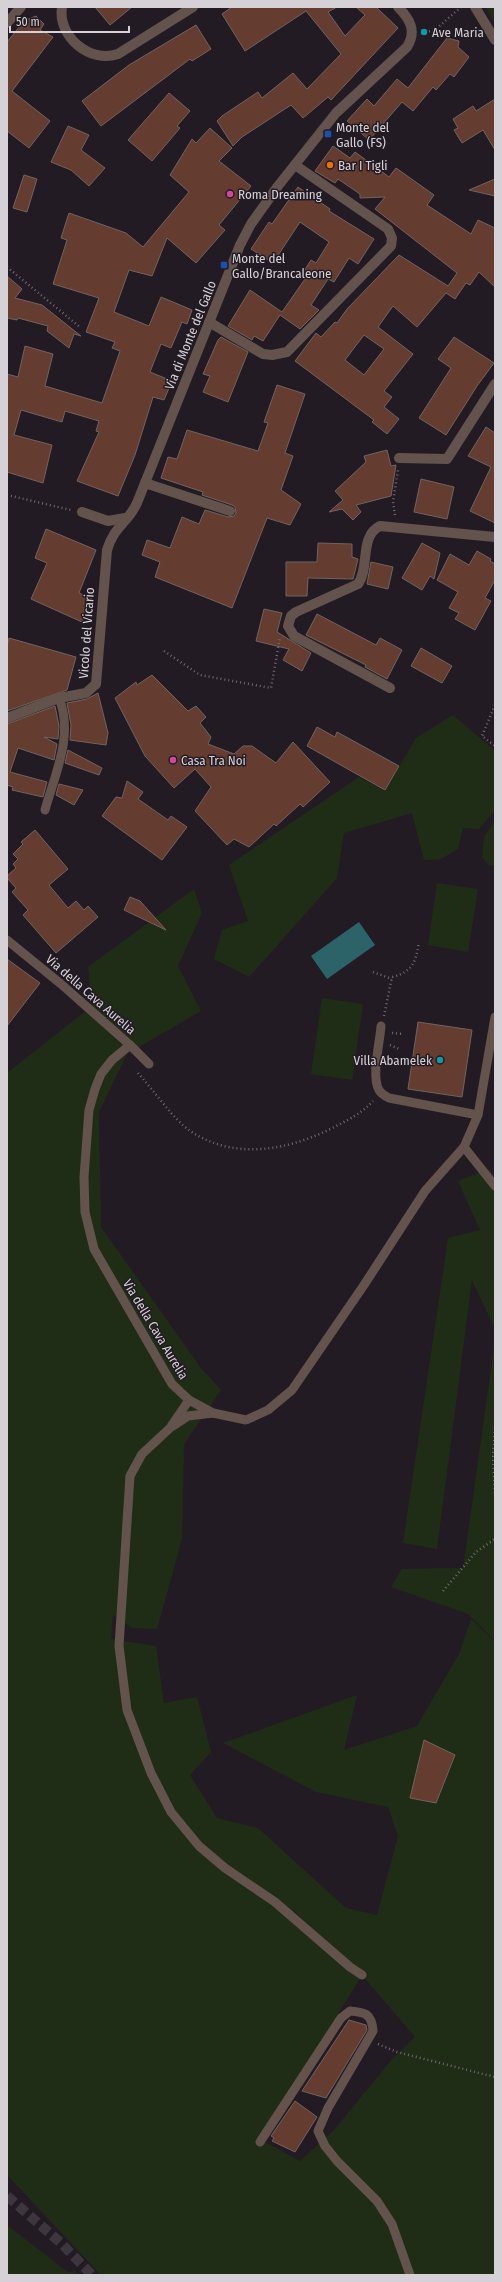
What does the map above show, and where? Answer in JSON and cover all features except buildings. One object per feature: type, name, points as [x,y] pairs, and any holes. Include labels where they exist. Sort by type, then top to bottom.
[{"type":"street","points":[[7,23],[21,7]]},
{"type":"street","points":[[62,7],[64,24],[70,38],[84,50],[106,57],[118,54],[193,7]]},
{"type":"street","points":[[398,7],[411,23],[412,35]]},
{"type":"street","points":[[475,7],[495,40]]},
{"type":"street","name":"Via di Monte del Gallo","points":[[127,518],[135,508],[247,231],[278,186],[350,98],[404,50],[412,35]]},
{"type":"street","points":[[209,322],[263,354],[272,356],[287,352],[391,246],[393,240],[388,229],[295,165]]},
{"type":"street","points":[[399,458],[447,459],[495,384]]},
{"type":"street","points":[[145,483],[230,511]]},
{"type":"street","points":[[82,512],[108,521],[127,518]]},
{"type":"street","name":"Vicolo del Vicario","points":[[7,718],[59,698],[86,693],[96,684],[105,555],[112,535],[127,518]]},
{"type":"street","points":[[390,688],[294,636],[288,626],[291,616],[296,612],[358,584],[363,574],[368,540],[372,532],[380,526],[395,526],[495,537]]},
{"type":"lane","points":[[45,810],[65,735],[64,715],[59,698]]},
{"type":"lane","name":"Via della Cava Aurelia","points":[[7,940],[130,1045],[112,1060],[101,1074],[89,1110],[85,1170],[86,1212],[94,1249],[172,1384],[189,1400],[213,1413],[246,1420],[268,1410],[292,1390],[369,1278],[425,1191],[464,1147],[478,1115],[495,1017]]},
{"type":"lane","points":[[382,1026],[376,1068],[378,1088],[381,1093],[389,1098],[478,1115]]},
{"type":"lane","points":[[130,1045],[149,1064]]},
{"type":"lane","points":[[464,1147],[495,1186]]},
{"type":"lane","points":[[170,1428],[189,1400]]},
{"type":"lane","points":[[213,1413],[188,1416],[170,1428],[142,1454],[130,1476],[119,1646],[127,1710],[134,1734],[151,1773],[171,1812],[199,1846],[225,1868],[275,1902],[350,1967],[362,1975]]},
{"type":"lane","points":[[260,2142],[344,2014],[350,2011],[359,2011],[366,2014],[373,2021],[374,2031],[328,2108],[318,2131],[329,2151],[377,2201],[392,2224],[410,2275]]},
{"type":"path","points":[[412,35],[435,30],[461,7]]},
{"type":"path","points":[[7,266],[81,328]]},
{"type":"path","points":[[395,526],[394,502],[399,458]]},
{"type":"path","points":[[7,495],[64,508]]},
{"type":"path","points":[[164,651],[200,675],[271,688],[280,634]]},
{"type":"path","points":[[495,705],[482,736],[495,746]]},
{"type":"path","points":[[382,1026],[392,977],[409,971],[414,966],[419,942]]},
{"type":"path","points":[[373,972],[392,979]]},
{"type":"path","points":[[396,1033],[403,1034]]},
{"type":"path","points":[[390,1045],[398,1048]]},
{"type":"path","points":[[135,1070],[188,1129],[204,1139],[224,1147],[242,1149],[283,1147],[319,1136],[363,1112],[381,1093]]},
{"type":"path","points":[[495,1428],[493,1457],[495,1493]]},
{"type":"path","points":[[443,1591],[476,1552],[495,1539]]},
{"type":"path","points":[[368,2040],[397,2052],[495,2077]]},
{"type":"green space","points":[[486,7],[495,7],[495,24]]},
{"type":"green space","points":[[453,715],[495,751],[495,810],[479,829],[463,828],[458,849],[441,859],[424,860],[412,813],[344,833],[337,878],[249,977],[214,959],[222,930],[248,921],[229,865],[359,777],[385,791],[416,738]]},
{"type":"green space","points":[[495,821],[495,866],[489,865],[482,857],[484,837]]},
{"type":"green space","points":[[437,883],[478,889],[468,952],[428,945]]},
{"type":"green space","points":[[194,889],[202,913],[178,966],[201,1011],[127,1054],[99,1112],[101,1227],[201,1368],[221,1390],[184,1444],[182,1539],[157,1629],[132,1628],[113,1615],[111,1639],[156,1646],[164,1703],[197,1697],[211,1752],[190,1775],[217,1818],[258,1828],[346,1908],[377,1915],[398,1836],[388,1807],[316,1792],[223,1743],[357,1695],[344,1750],[417,1726],[459,1654],[471,1619],[495,1642],[495,2275],[101,2275],[7,2175],[7,1073],[92,1006],[88,967]],"holes":[[[293,1911],[336,1951],[336,1955]],[[362,1975],[415,2037],[392,2059],[335,2129],[300,2161],[261,2140]]]},
{"type":"green space","points":[[322,998],[363,1004],[352,1080],[311,1074]]},
{"type":"green space","points":[[489,1169],[495,1180],[495,1329],[472,1280],[437,1549],[403,1543],[448,1238],[480,1230],[458,1181]]},
{"type":"green space","points":[[495,1341],[495,1641],[468,1614],[391,1587],[402,1569],[463,1568]]},
{"type":"green space","points":[[7,2225],[69,2273],[74,2270],[78,2275],[7,2275]]},
{"type":"water","points":[[359,922],[375,945],[327,979],[311,956]]},
{"type":"tunnel","points":[[7,2196],[61,2243],[92,2275]]},
{"type":"place","name":"Ave Maria","points":[[424,32]]},
{"type":"place","name":"Monte del Gallo (FS)","points":[[328,134]]},
{"type":"place","name":"Bar I Tigli","points":[[330,165]]},
{"type":"place","name":"Roma Dreaming","points":[[230,194]]},
{"type":"place","name":"Monte del Gallo/Brancaleone","points":[[224,265]]},
{"type":"place","name":"Casa Tra Noi","points":[[173,760]]},
{"type":"place","name":"Villa Abamelek","points":[[440,1060]]}]
